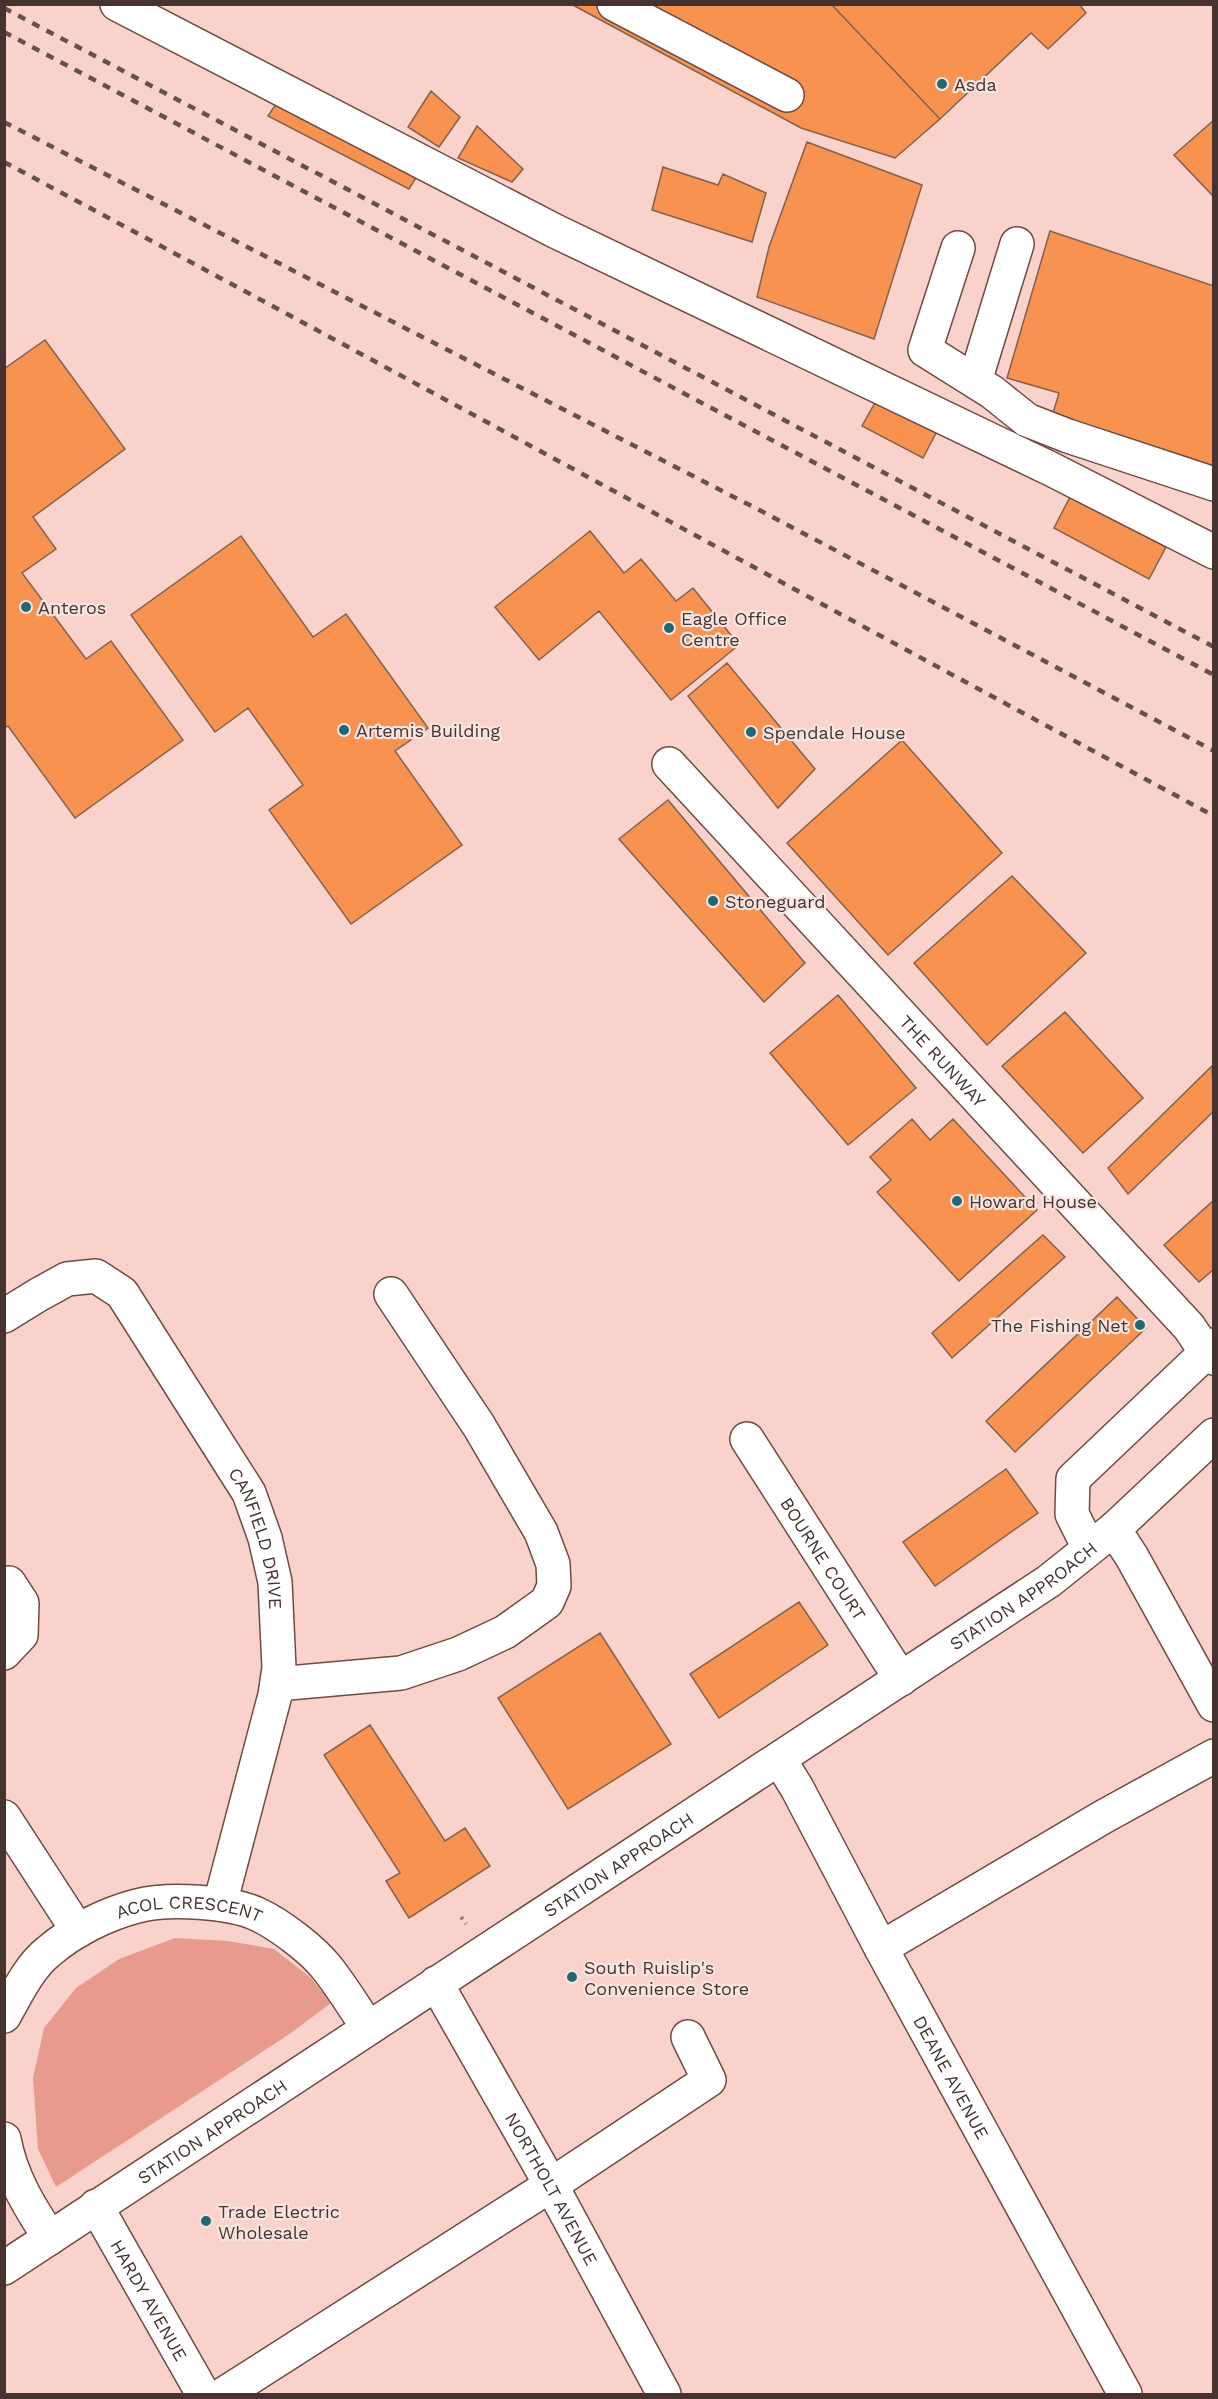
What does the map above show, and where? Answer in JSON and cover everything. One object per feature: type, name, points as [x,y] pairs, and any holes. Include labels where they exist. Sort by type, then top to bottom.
[{"type":"street","points":[[117,4],[555,231],[1051,469],[1214,552]]},
{"type":"street","points":[[614,4],[788,95]]},
{"type":"street","points":[[975,381],[1017,244]]},
{"type":"street","points":[[958,248],[925,350],[992,392],[1027,420],[1068,436],[1214,484]]},
{"type":"street","name":"THE RUNWAY","points":[[669,764],[1211,1351]]},
{"type":"street","name":"CANFIELD DRIVE","points":[[4,1316],[67,1279],[96,1276],[122,1293],[249,1492],[265,1538],[275,1582],[279,1668],[233,1861],[220,1904]]},
{"type":"street","points":[[277,1684],[401,1673],[458,1654],[513,1626],[547,1602],[554,1586],[553,1564],[541,1532],[479,1426],[391,1294]]},
{"type":"street","points":[[1211,1351],[1074,1479],[1072,1514],[1101,1539],[1132,1557],[1214,1705]]},
{"type":"street","name":"STATION APPROACH","points":[[4,2268],[1049,1581],[1101,1539],[1214,1435]]},
{"type":"street","name":"BOURNE COURT","points":[[747,1439],[900,1679]]},
{"type":"street","points":[[4,1653],[21,1635],[22,1603],[9,1582]]},
{"type":"street","points":[[881,1948],[1102,1816],[1214,1756]]},
{"type":"street","name":"DEANE AVENUE","points":[[779,1759],[797,1788],[881,1948],[1125,2394]]},
{"type":"street","points":[[4,1816],[78,1931]]},
{"type":"street","name":"ACOL CRESCENT","points":[[4,2016],[23,1983],[46,1953],[78,1931],[138,1905],[180,1902],[220,1904],[258,1915],[291,1936],[326,1966],[368,2028]]},
{"type":"street","name":"NORTHOLT AVENUE","points":[[436,1983],[551,2185],[664,2394]]},
{"type":"street","points":[[224,2394],[551,2185],[709,2080],[688,2037]]},
{"type":"street","points":[[4,2139],[12,2194],[28,2205],[50,2238]]},
{"type":"street","name":"HARDY AVENUE","points":[[96,2206],[202,2394]]},
{"type":"shaded area","points":[[175,1938],[228,1941],[274,1949],[311,1978],[331,2003],[291,2033],[56,2187],[38,2149],[33,2078],[44,2028],[76,1988],[119,1959]]},
{"type":"building","points":[[571,4],[648,4],[655,8],[659,4],[831,4],[940,119],[895,158],[801,128]]},
{"type":"building","name":"Asda","points":[[831,4],[1079,4],[1086,13],[1048,49],[1031,33],[940,119]]},
{"type":"building","points":[[431,91],[460,117],[439,147],[408,127]]},
{"type":"building","points":[[278,101],[417,176],[409,189],[268,116]]},
{"type":"building","points":[[1214,120],[1214,197],[1174,155]]},
{"type":"building","points":[[477,126],[523,169],[512,182],[458,158]]},
{"type":"building","points":[[807,142],[922,185],[874,339],[757,297],[769,247]]},
{"type":"building","points":[[663,167],[718,185],[723,174],[766,193],[752,242],[652,210]]},
{"type":"building","points":[[1050,231],[1214,286],[1214,477],[1050,423],[1059,393],[1007,378]]},
{"type":"building","name":"Anteros","points":[[45,340],[125,449],[33,517],[56,549],[22,573],[86,659],[111,641],[183,740],[75,818],[8,726],[4,728],[4,369]]},
{"type":"building","points":[[876,401],[936,433],[923,458],[862,426]]},
{"type":"building","points":[[1070,497],[1166,547],[1149,579],[1054,528]]},
{"type":"building","name":"Eagle Office Centre","points":[[590,531],[624,573],[641,559],[676,601],[693,588],[739,645],[671,700],[599,611],[539,660],[495,607]]},
{"type":"building","name":"Artemis Building","points":[[241,536],[313,637],[346,614],[428,728],[395,751],[462,845],[351,924],[269,810],[303,785],[248,708],[215,732],[131,615]]},
{"type":"building","name":"Spendale House","points":[[727,663],[815,769],[778,808],[688,696]]},
{"type":"building","points":[[902,740],[1002,853],[888,955],[787,843]]},
{"type":"building","name":"Stoneguard","points":[[668,800],[805,963],[764,1002],[619,839]]},
{"type":"building","points":[[1012,876],[1086,953],[987,1045],[914,963]]},
{"type":"building","points":[[838,995],[916,1088],[848,1145],[770,1053]]},
{"type":"building","points":[[1065,1012],[1143,1098],[1083,1153],[1002,1066]]},
{"type":"building","points":[[1212,1066],[1214,1111],[1128,1194],[1108,1168]]},
{"type":"building","name":"Howard House","points":[[912,1119],[930,1140],[953,1119],[1037,1210],[959,1281],[877,1192],[891,1180],[870,1157]]},
{"type":"building","points":[[1214,1200],[1214,1269],[1199,1282],[1164,1245]]},
{"type":"building","points":[[1043,1235],[1065,1257],[952,1358],[932,1333]]},
{"type":"building","points":[[1117,1297],[1146,1328],[1015,1452],[986,1421]]},
{"type":"building","points":[[1006,1469],[1038,1513],[935,1586],[903,1542]]},
{"type":"building","points":[[799,1602],[828,1645],[719,1718],[690,1674]]},
{"type":"building","points":[[600,1633],[671,1744],[568,1809],[498,1698]]},
{"type":"building","points":[[370,1725],[445,1841],[465,1828],[490,1866],[409,1918],[386,1881],[400,1873],[324,1755]]},
{"type":"railway","points":[[4,8],[1214,647]]},
{"type":"railway","points":[[4,32],[1214,675]]},
{"type":"railway","points":[[4,122],[767,514],[1214,751]]},
{"type":"railway","points":[[4,162],[1214,816]]},
{"type":"place","name":"Asda","points":[[942,84]]},
{"type":"place","name":"Anteros","points":[[26,607]]},
{"type":"place","name":"Eagle Office Centre","points":[[669,628]]},
{"type":"place","name":"Artemis Building","points":[[344,730]]},
{"type":"place","name":"Spendale House","points":[[751,732]]},
{"type":"place","name":"Stoneguard","points":[[713,901]]},
{"type":"place","name":"Howard House","points":[[957,1201]]},
{"type":"place","name":"The Fishing Net","points":[[1140,1325]]},
{"type":"place","name":"South Ruislip's Convenience Store","points":[[572,1977]]},
{"type":"place","name":"Trade Electric Wholesale","points":[[206,2221]]}]
